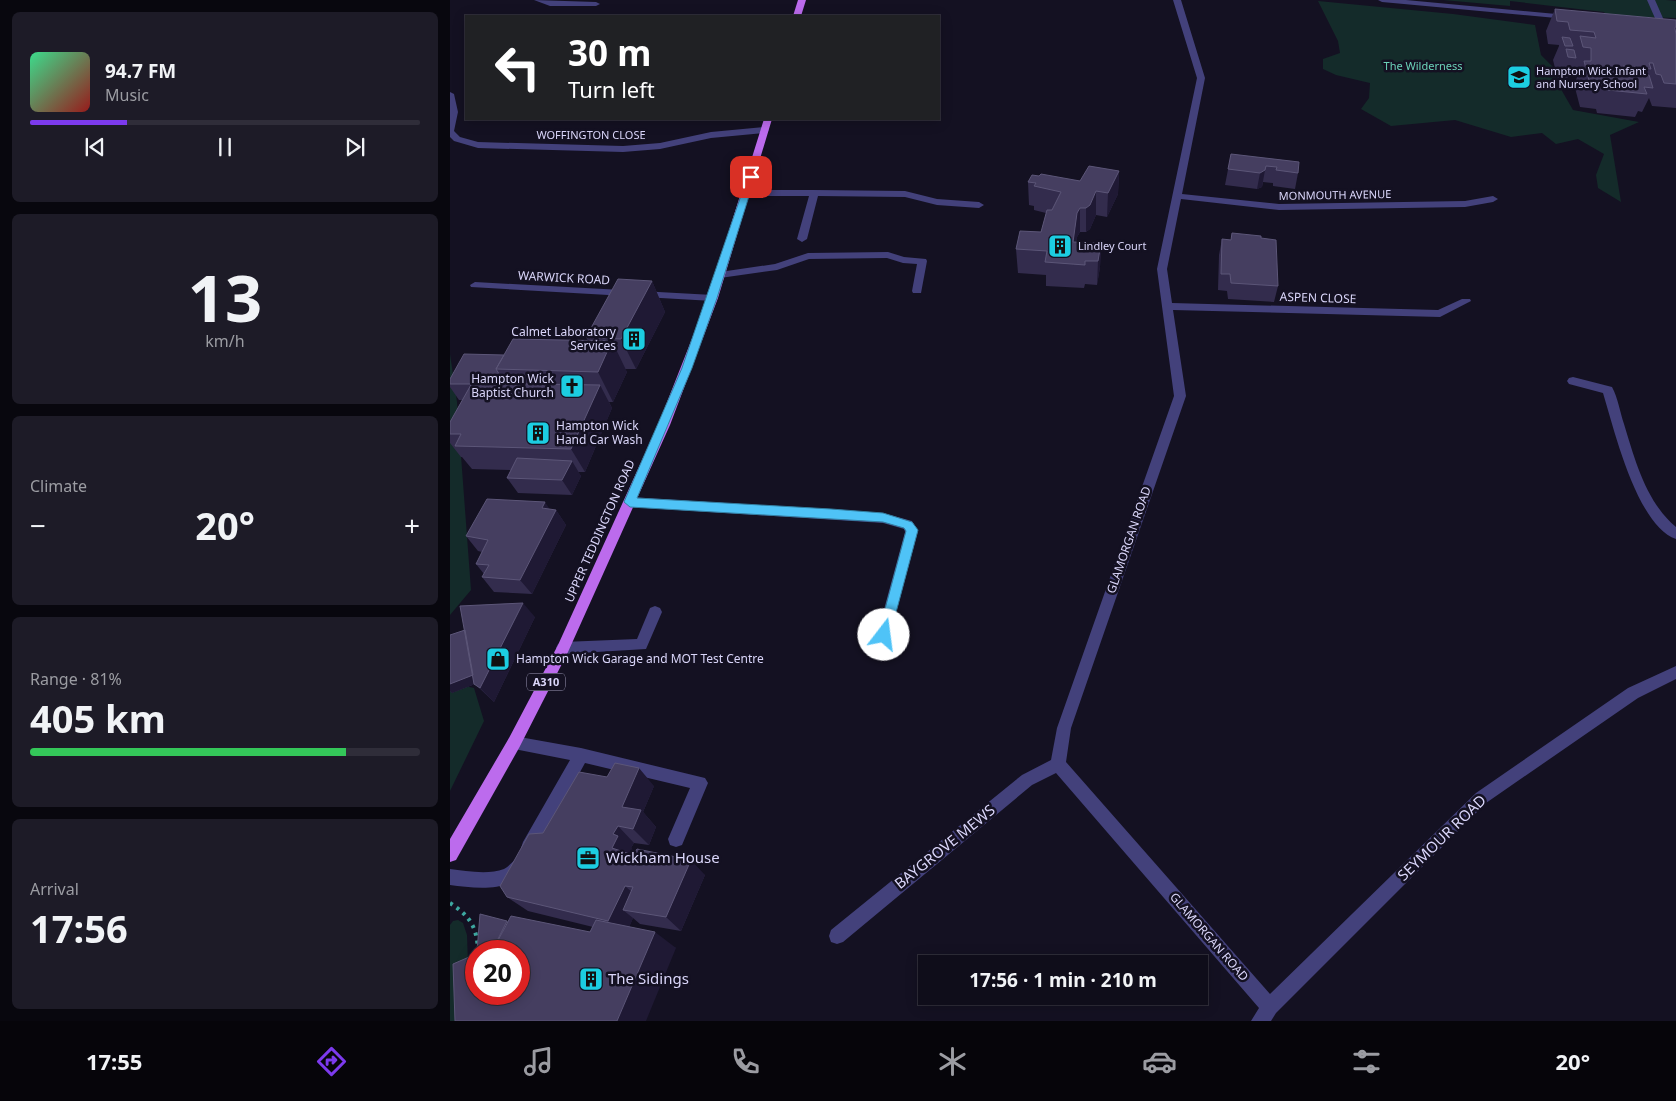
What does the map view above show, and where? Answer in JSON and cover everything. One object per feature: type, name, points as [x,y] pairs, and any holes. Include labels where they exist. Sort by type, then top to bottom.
[{"type":"main road","points":[[797,15],[802,0]]},
{"type":"main road","name":"UPPER TEDDINGTON ROAD","points":[[450,854],[514,743],[563,648],[671,409],[713,298],[768,120]]},
{"type":"street","points":[[538,0],[550,4],[596,4]]},
{"type":"street","name":"GLAMORGAN ROAD","points":[[1176,0],[1201,78],[1162,269],[1180,396],[1064,728],[1058,764],[1270,1007]]},
{"type":"street","points":[[1382,0],[1574,18]]},
{"type":"street","points":[[1652,0],[1666,26],[1652,24]]},
{"type":"street","name":"WOFFINGTON CLOSE","points":[[450,94],[454,112],[450,131],[457,139],[478,145],[623,149],[660,146],[711,135],[765,130]]},
{"type":"street","points":[[746,193],[905,194],[937,202],[979,205]]},
{"type":"street","points":[[802,239],[814,193]]},
{"type":"street","name":"MONMOUTH AVENUE","points":[[1177,196],[1279,207],[1465,204],[1494,199]]},
{"type":"street","points":[[720,276],[776,267],[808,256],[888,255],[903,260],[922,261],[917,291]]},
{"type":"street","name":"WARWICK ROAD","points":[[474,285],[713,298]]},
{"type":"street","name":"ASPEN CLOSE","points":[[1166,306],[1440,314],[1466,301]]},
{"type":"street","points":[[1573,381],[1608,390],[1640,488],[1666,528],[1676,534]]},
{"type":"street","points":[[630,502],[831,513],[883,518],[908,525],[912,530],[884,635]]},
{"type":"street","points":[[563,648],[641,645],[655,612]]},
{"type":"street","name":"SEYMOUR ROAD","points":[[1260,1021],[1270,1007],[1481,798],[1633,693],[1676,672]]},
{"type":"street","points":[[514,743],[581,755],[700,783],[676,839]]},
{"type":"street","points":[[450,877],[492,881],[518,870],[581,755]]},
{"type":"street","name":"BAYGROVE MEWS","points":[[837,936],[1027,780],[1058,764]]},
{"type":"path","points":[[450,903],[462,911],[477,928],[478,940]]},
{"type":"green space","points":[[1443,0],[1666,0],[1676,1],[1676,18],[1607,16],[1604,12],[1510,1],[1510,6]]},
{"type":"green space","name":"The Wilderness","points":[[1318,1],[1453,14],[1535,25],[1541,55],[1554,68],[1558,84],[1573,110],[1639,122],[1610,135],[1621,202],[1598,188],[1596,175],[1604,154],[1578,139],[1556,144],[1542,133],[1511,137],[1455,120],[1391,126],[1361,109],[1369,98],[1370,83],[1336,75],[1323,69],[1323,59],[1340,53],[1338,41]]},
{"type":"green space","points":[[450,354],[457,402],[471,590],[450,615]]},
{"type":"green space","points":[[450,643],[456,684],[474,688],[484,721],[450,791]]},
{"type":"green space","points":[[458,920],[463,923],[467,935],[467,940],[465,940],[465,1005],[469,1005],[470,1021],[450,1021],[450,925],[453,921]]},
{"type":"building","points":[[1555,9],[1676,20],[1676,84],[1664,83],[1661,75],[1656,74],[1653,63],[1649,63],[1651,69],[1623,66],[1625,73],[1649,75],[1653,88],[1644,87],[1647,94],[1608,90],[1607,86],[1590,84],[1584,61],[1591,61],[1591,48],[1583,47],[1580,36],[1596,38],[1594,32],[1570,30],[1568,22],[1557,21]]},
{"type":"building","points":[[1562,37],[1570,38],[1573,46],[1565,46]]},
{"type":"building","points":[[1566,49],[1574,50],[1576,58],[1568,57]]},
{"type":"building","points":[[1231,154],[1299,162],[1298,173],[1276,170],[1277,167],[1266,166],[1265,170],[1260,173],[1228,169]]},
{"type":"building","points":[[1089,166],[1119,171],[1108,193],[1096,191],[1090,205],[1086,208],[1080,208],[1077,213],[1073,242],[1101,243],[1098,261],[1085,261],[1085,265],[1045,262],[1047,251],[1016,249],[1020,231],[1041,232],[1047,210],[1052,210],[1061,192],[1034,186],[1036,183],[1028,182],[1032,175],[1039,176],[1041,174],[1080,181]]},
{"type":"building","points":[[1232,233],[1261,236],[1261,238],[1276,240],[1278,286],[1231,283],[1230,274],[1221,274],[1222,239],[1231,240]]},
{"type":"building","points":[[618,279],[652,281],[621,339],[586,337]]},
{"type":"building","points":[[513,339],[612,341],[598,372],[496,369]]},
{"type":"building","points":[[464,354],[504,355],[496,369],[503,380],[501,383],[450,384],[450,379]]},
{"type":"building","points":[[472,383],[600,385],[571,449],[455,446],[461,434],[450,434],[450,422]]},
{"type":"building","points":[[517,458],[572,461],[562,480],[507,478]]},
{"type":"building","points":[[487,499],[545,502],[542,508],[556,510],[520,580],[482,577],[489,565],[476,564],[488,540],[466,536]]},
{"type":"building","points":[[523,603],[480,688],[474,684],[460,606]]},
{"type":"building","points":[[465,630],[473,675],[450,684],[450,635]]},
{"type":"building","name":"Wickham House","points":[[615,763],[639,768],[622,807],[641,810],[633,829],[618,826],[613,834],[618,836],[612,848],[633,855],[637,849],[691,860],[666,917],[623,910],[633,887],[625,886],[608,921],[507,897],[500,886],[529,834],[543,833],[579,772],[607,777]]},
{"type":"building","points":[[480,914],[507,921],[498,940],[478,940]]},
{"type":"building","name":"The Sidings","points":[[511,916],[590,932],[596,920],[655,932],[617,1021],[455,1021],[453,964],[465,959],[465,1005],[530,1005],[530,940],[498,940]]},
{"type":"place","name":"Hampton Wick Infant and Nursery School","points":[[1519,77]]},
{"type":"place","name":"Lindley Court","points":[[1060,246]]},
{"type":"place","name":"Calmet Laboratory Services","points":[[634,339]]},
{"type":"place","name":"Hampton Wick Baptist Church","points":[[572,386]]},
{"type":"place","name":"Hampton Wick Hand Car Wash","points":[[538,433]]},
{"type":"place","name":"Hampton Wick Garage and MOT Test Centre","points":[[498,659]]},
{"type":"place","name":"Wickham House","points":[[588,858]]},
{"type":"place","name":"The Sidings","points":[[591,979]]},
{"type":"route","points":[[751,177],[713,298],[687,368],[630,502],[831,513],[883,518],[908,525],[912,530],[884,635]]}]
